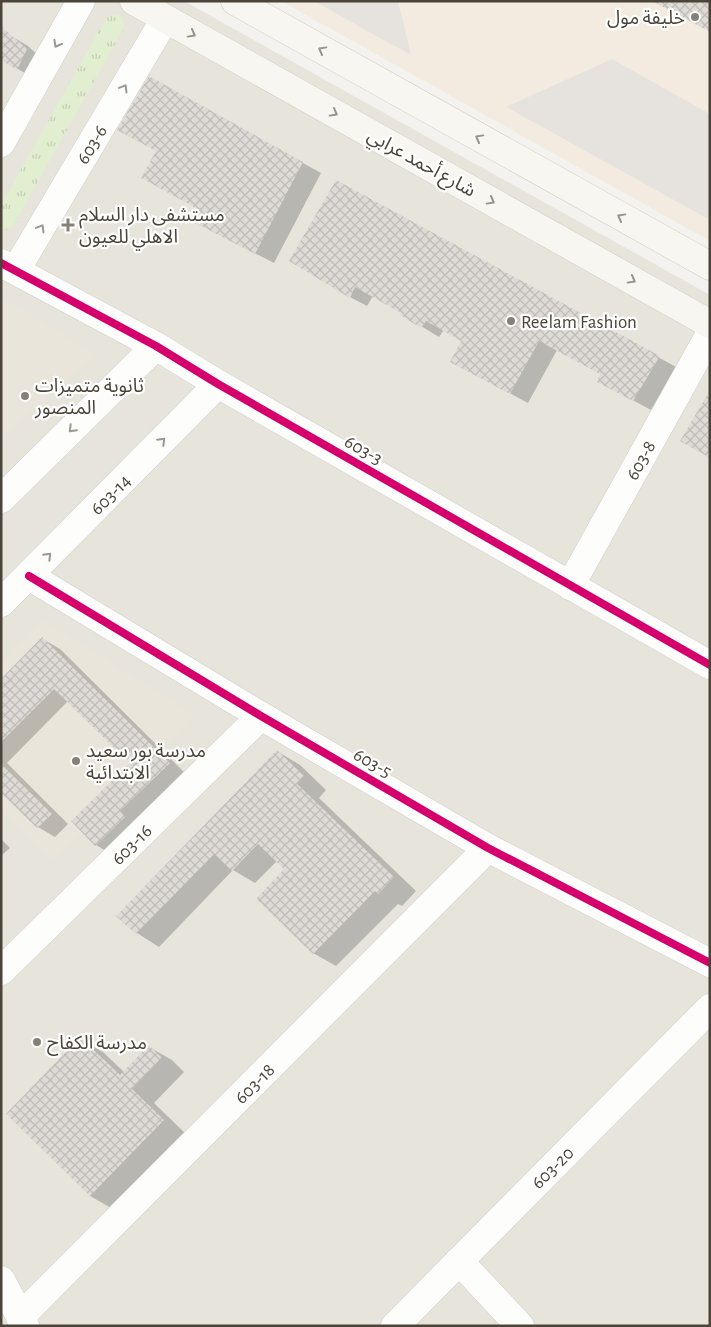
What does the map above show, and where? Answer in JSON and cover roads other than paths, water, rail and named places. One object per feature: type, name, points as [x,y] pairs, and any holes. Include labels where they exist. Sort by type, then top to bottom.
[{"type":"main road","name":"شارع أحمد عرابي","points":[[134,1],[710,324]]},
{"type":"main road","points":[[235,1],[710,266]]},
{"type":"street","points":[[1,143],[82,1]]},
{"type":"street","name":"603-6","points":[[9,266],[165,18]]},
{"type":"street","name":"603-3","points":[[9,266],[156,346],[218,384],[710,665]]},
{"type":"street","name":"603-8","points":[[570,586],[710,334]]},
{"type":"street","points":[[1,499],[156,346]]},
{"type":"street","name":"603-14","points":[[1,603],[218,384]]},
{"type":"street","name":"603-5","points":[[29,576],[261,716],[488,848],[710,963]]},
{"type":"street","name":"603-16","points":[[1,971],[261,716]]},
{"type":"street","name":"603-18","points":[[22,1322],[488,848]]},
{"type":"street","name":"603-20","points":[[395,1326],[710,1008]]},
{"type":"street","points":[[459,1261],[520,1326]]},
{"type":"street","points":[[1,1280],[22,1322]]},
{"type":"place","name":"خليفة مول","points":[[695,17]]},
{"type":"place","name":"مستشفى دار السلام الاهلي للعيون","points":[[68,225]]},
{"type":"place","name":"Reelam Fashion","points":[[511,321]]},
{"type":"place","name":"ثانوية متميزات المنصور","points":[[25,396]]},
{"type":"place","name":"مدرسة بور سعيد الابتدائية","points":[[76,761]]},
{"type":"place","name":"مدرسة الكفاح","points":[[37,1042]]}]
